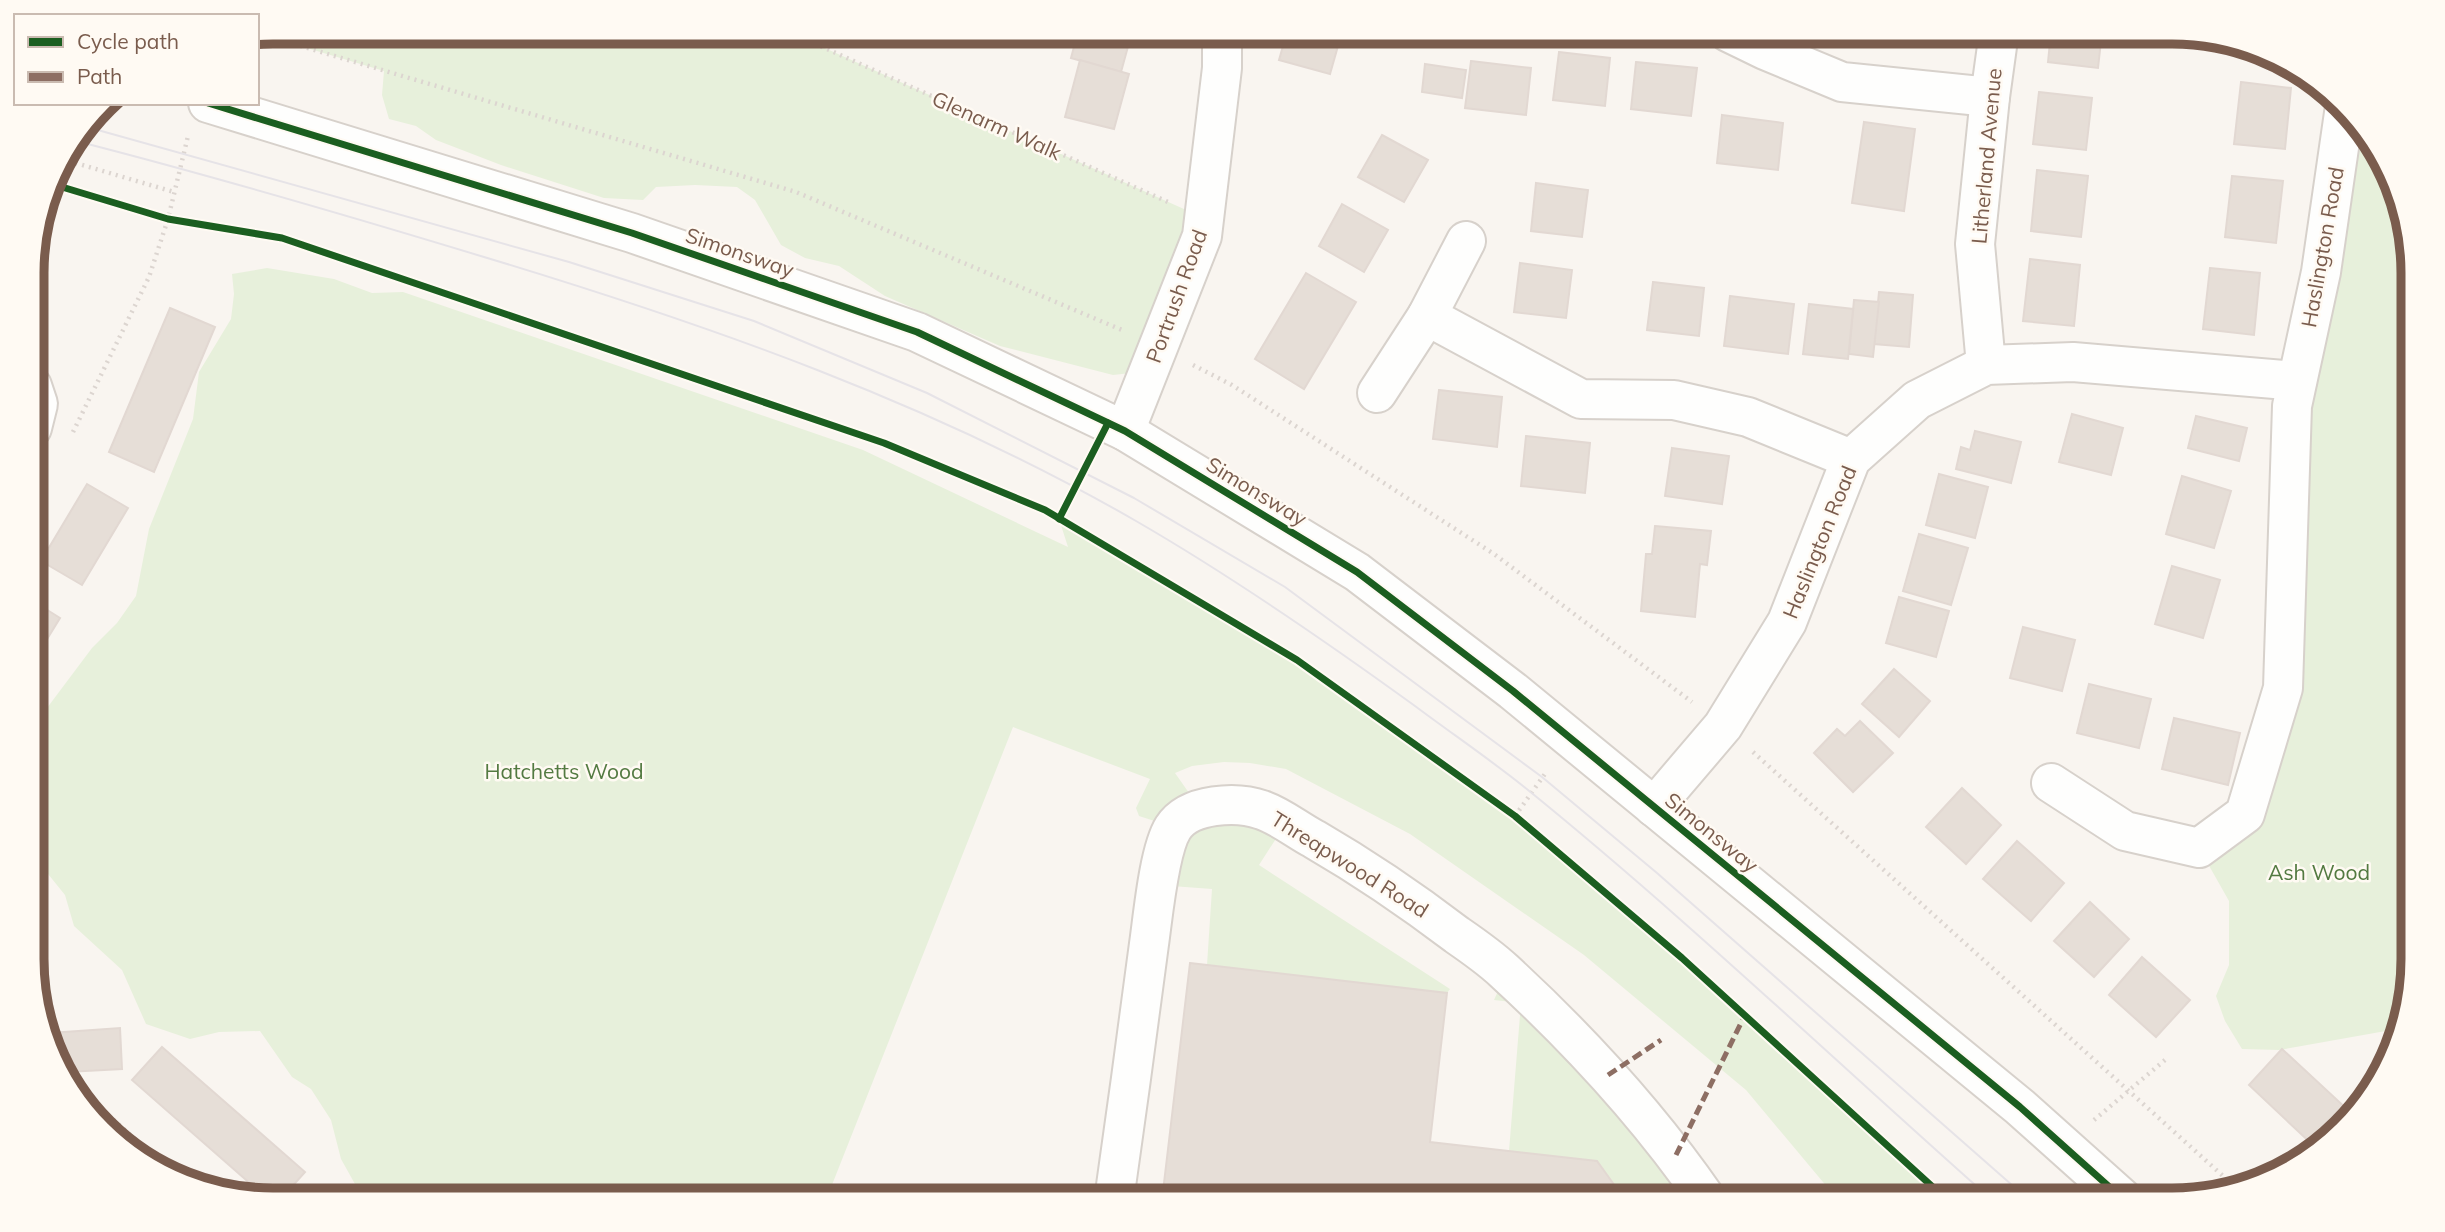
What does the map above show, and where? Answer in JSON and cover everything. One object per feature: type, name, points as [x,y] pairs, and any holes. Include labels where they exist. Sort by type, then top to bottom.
[{"type":"street","name":"Portrush Road","points":[[1125,431],[1202,236],[1222,68],[1222,44]]},
{"type":"street","points":[[1753,44],[1842,82],[1990,97]]},
{"type":"street","name":"Litherland Avenue","points":[[1986,365],[1975,244],[1997,44]]},
{"type":"street","name":"Simonsway","points":[[215,105],[632,233],[917,332],[1125,431],[1357,572],[1654,807],[2020,1107],[2111,1188]]},
{"type":"street","name":"Haslington Road","points":[[2051,783],[2125,831],[2199,848],[2245,814],[2283,688],[2292,406],[2321,272],[2343,121]]},
{"type":"street","points":[[1377,393],[1427,316],[1466,241]]},
{"type":"street","points":[[1427,316],[1581,399],[1674,400],[1748,417],[1851,459]]},
{"type":"street","name":"Haslington Road","points":[[1654,807],[1723,726],[1787,622],[1851,459],[1917,400],[1986,365],[2073,362],[2297,381]]},
{"type":"street","name":"Threapwood Road","points":[[1116,1188],[1155,899],[1166,843],[1173,827],[1185,817],[1201,810],[1233,804],[1265,811],[1323,844],[1406,896],[1502,968],[1634,1103],[1699,1188]]},
{"type":"path","points":[[44,427],[75,432],[149,277],[168,219],[183,153]]},
{"type":"path","points":[[72,162],[174,192]]},
{"type":"path","points":[[155,215],[181,221]]},
{"type":"path","points":[[1515,816],[1572,740]]},
{"type":"path","points":[[1504,808],[1525,825]]},
{"type":"path","points":[[2064,1145],[2165,1060]]},
{"type":"path","points":[[106,1115],[152,1154]]},
{"type":"green space","points":[[294,44],[816,44],[1204,218],[1149,371],[1113,375],[1000,346],[885,296],[839,266],[805,258],[781,245],[755,200],[737,187],[656,187],[643,200],[604,198],[501,165],[436,140],[416,126],[389,119],[382,95],[384,71]]},
{"type":"green space","name":"Ash Wood","points":[[2343,121],[2363,145],[2384,185],[2399,243],[2401,273],[2399,989],[2389,1030],[2279,1050],[2242,1049],[2225,1021],[2216,996],[2229,965],[2229,901],[2199,848],[2245,814],[2283,688],[2290,462]]},
{"type":"green space","name":"Hatchetts Wood","points":[[267,268],[334,279],[372,293],[403,292],[863,450],[1068,547],[1059,519],[1297,660],[1515,816],[1682,958],[1934,1188],[1828,1188],[1746,1090],[1584,955],[1410,834],[1286,769],[1224,762],[1192,766],[1175,773],[1201,810],[1286,823],[1259,865],[1450,989],[1447,993],[1207,965],[1212,889],[1158,885],[1173,827],[1139,816],[1136,808],[1150,779],[1013,727],[831,1188],[357,1188],[341,1159],[331,1120],[311,1089],[292,1077],[260,1031],[219,1032],[190,1039],[146,1024],[122,970],[74,926],[65,895],[44,869],[44,712],[92,648],[117,623],[136,596],[149,529],[193,419],[199,372],[231,319],[234,294],[232,274]]},
{"type":"green space","points":[[1511,978],[1639,1112],[1698,1188],[1616,1188],[1597,1161],[1509,1151],[1521,1003],[1494,1000],[1499,989]]},
{"type":"green space","points":[[108,1115],[152,1154],[122,1131]]},
{"type":"building","points":[[1075,44],[1129,44],[1121,72],[1071,58]]},
{"type":"building","points":[[1284,44],[1339,44],[1330,74],[1279,60]]},
{"type":"building","points":[[2050,44],[2101,44],[2098,68],[2048,62]]},
{"type":"building","points":[[1559,52],[1610,58],[1605,106],[1553,100]]},
{"type":"building","points":[[1080,60],[1129,74],[1114,129],[1065,117]]},
{"type":"building","points":[[1471,61],[1531,68],[1526,115],[1465,108]]},
{"type":"building","points":[[1636,62],[1697,68],[1691,116],[1631,109]]},
{"type":"building","points":[[1425,64],[1466,70],[1462,98],[1422,92]]},
{"type":"building","points":[[2241,82],[2291,88],[2285,149],[2234,144]]},
{"type":"building","points":[[2039,92],[2092,98],[2086,150],[2033,144]]},
{"type":"building","points":[[1722,115],[1783,123],[1778,170],[1717,163]]},
{"type":"building","points":[[1864,122],[1915,129],[1904,211],[1852,203]]},
{"type":"building","points":[[1382,135],[1428,160],[1404,202],[1358,177]]},
{"type":"building","points":[[2037,170],[2088,176],[2081,237],[2031,231]]},
{"type":"building","points":[[2232,176],[2283,181],[2276,243],[2225,237]]},
{"type":"building","points":[[1536,183],[1588,190],[1582,237],[1531,231]]},
{"type":"building","points":[[1342,204],[1388,230],[1364,272],[1319,246]]},
{"type":"building","points":[[2030,259],[2080,265],[2074,326],[2023,321]]},
{"type":"building","points":[[1520,263],[1572,270],[1566,318],[1514,312]]},
{"type":"building","points":[[2210,268],[2260,273],[2254,335],[2203,329]]},
{"type":"building","points":[[1306,273],[1356,302],[1304,389],[1255,359]]},
{"type":"building","points":[[1653,282],[1704,288],[1699,336],[1647,330]]},
{"type":"building","points":[[1879,292],[1913,295],[1909,347],[1874,344]]},
{"type":"building","points":[[1730,296],[1794,304],[1788,354],[1724,346]]},
{"type":"building","points":[[1854,300],[1879,302],[1873,357],[1849,354]]},
{"type":"building","points":[[1809,304],[1853,309],[1848,359],[1803,354]]},
{"type":"building","points":[[170,308],[215,327],[154,472],[109,452]]},
{"type":"building","points":[[1439,390],[1502,397],[1497,447],[1433,439]]},
{"type":"building","points":[[2072,414],[2123,428],[2111,475],[2059,462]]},
{"type":"building","points":[[2196,416],[2247,428],[2239,461],[2188,448]]},
{"type":"building","points":[[1975,431],[2021,442],[2011,483],[1956,469],[1961,447],[1970,450]]},
{"type":"building","points":[[1526,436],[1590,443],[1585,493],[1521,486]]},
{"type":"building","points":[[1672,448],[1729,456],[1722,504],[1665,496]]},
{"type":"building","points":[[1939,474],[1988,487],[1975,538],[1926,525]]},
{"type":"building","points":[[2182,476],[2231,491],[2214,548],[2166,534]]},
{"type":"building","points":[[87,484],[128,508],[82,585],[44,563],[44,556]]},
{"type":"building","points":[[1655,526],[1711,531],[1707,565],[1700,564],[1695,617],[1641,611],[1646,554],[1652,554]]},
{"type":"building","points":[[1919,534],[1968,548],[1951,605],[1903,591]]},
{"type":"building","points":[[2172,566],[2220,580],[2203,638],[2155,624]]},
{"type":"building","points":[[1899,597],[1949,611],[1936,657],[1886,643]]},
{"type":"building","points":[[44,608],[60,618],[44,644]]},
{"type":"building","points":[[2023,627],[2075,640],[2062,691],[2010,678]]},
{"type":"building","points":[[1894,669],[1930,701],[1899,737],[1862,704]]},
{"type":"building","points":[[2089,684],[2151,699],[2139,748],[2077,733]]},
{"type":"building","points":[[2174,718],[2240,733],[2228,785],[2162,769]]},
{"type":"building","points":[[1860,721],[1893,753],[1853,792],[1814,753],[1837,729],[1845,736]]},
{"type":"building","points":[[1962,788],[2001,825],[1966,864],[1926,827]]},
{"type":"building","points":[[2017,841],[2064,883],[2031,921],[1983,879]]},
{"type":"building","points":[[2090,902],[2129,939],[2094,977],[2054,941]]},
{"type":"building","points":[[2142,957],[2190,1000],[2156,1037],[2109,995]]},
{"type":"building","points":[[1190,963],[1447,993],[1430,1142],[1597,1161],[1616,1188],[1163,1188]]},
{"type":"building","points":[[120,1028],[122,1069],[73,1072],[56,1033]]},
{"type":"building","points":[[162,1047],[305,1172],[291,1188],[254,1187],[132,1080]]},
{"type":"building","points":[[2282,1049],[2346,1108],[2310,1142],[2249,1085]]},
{"type":"tram line","points":[[95,129],[569,262],[754,321],[927,393],[1134,498],[1285,587],[1542,777],[1657,873],[2015,1188]]},
{"type":"tram line","points":[[84,143],[230,182],[433,242],[568,283],[735,339],[818,370],[980,440],[1136,521],[1208,564],[1312,633],[1523,786],[1701,938],[1979,1188]]},
{"type":"marked path","points":[[1676,1155],[1745,1015]]},
{"type":"marked path","points":[[1608,1075],[1661,1040]]},
{"type":"cycle path","points":[[215,105],[632,233],[917,332],[1125,431],[1357,572],[1513,691],[2020,1107],[2111,1188]]},
{"type":"cycle path","points":[[60,187],[168,219],[282,238],[884,443],[1045,510],[1297,660],[1515,816],[1682,958],[1934,1188]]},
{"type":"cycle path","points":[[1059,519],[1108,423]]}]
